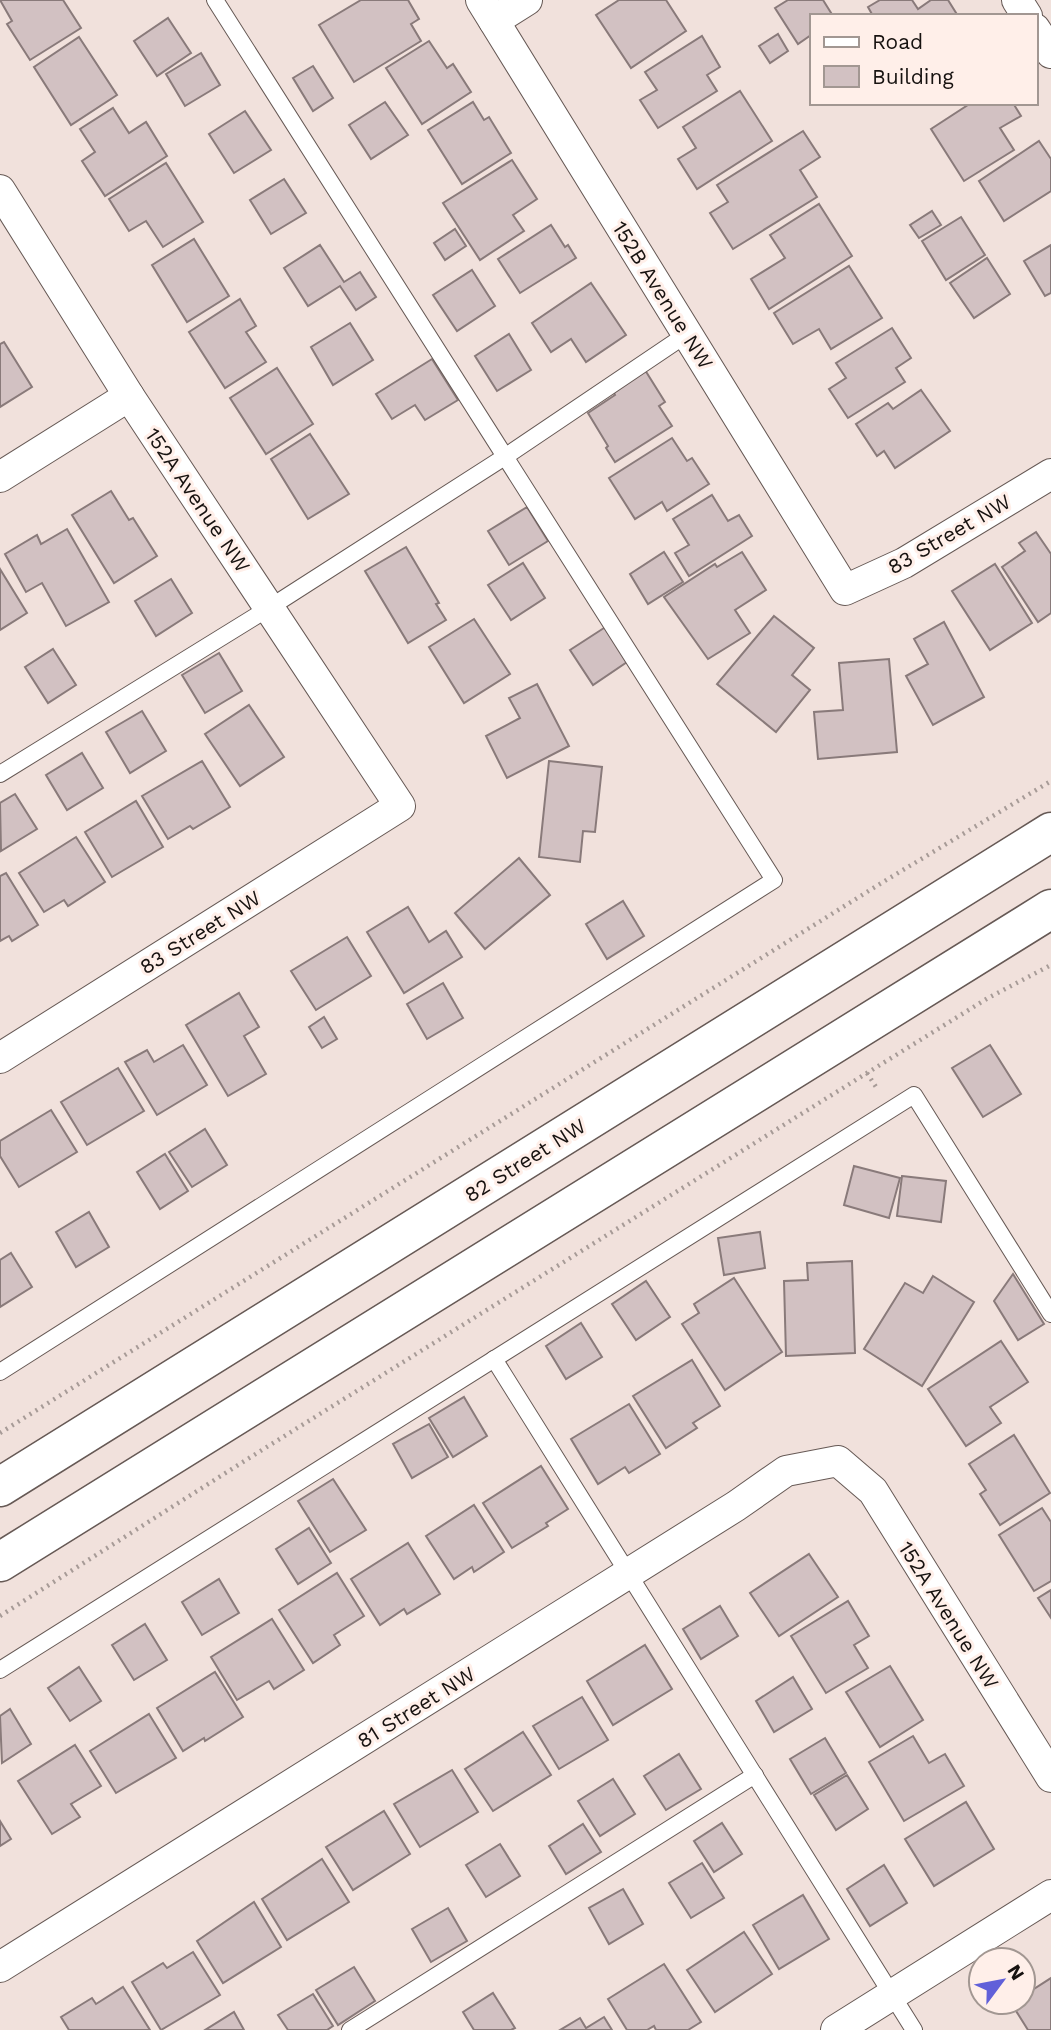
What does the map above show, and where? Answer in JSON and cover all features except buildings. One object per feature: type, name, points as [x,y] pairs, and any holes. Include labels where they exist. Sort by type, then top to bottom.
[{"type":"main road","name":"82 Street NW","points":[[0,1488],[1051,832]]},
{"type":"main road","points":[[0,1562],[1051,909]]},
{"type":"street","points":[[488,10],[527,0]]},
{"type":"street","name":"152B Avenue NW","points":[[488,10],[845,590]]},
{"type":"street","points":[[1037,32],[1051,54]]},
{"type":"street","name":"152A Avenue NW","points":[[0,190],[129,396],[400,806]]},
{"type":"street","points":[[0,477],[129,396]]},
{"type":"street","name":"83 Street NW","points":[[845,590],[904,563],[1051,474]]},
{"type":"street","name":"83 Street NW","points":[[0,1058],[400,806]]},
{"type":"street","name":"152A Avenue NW","points":[[838,1461],[873,1491],[1051,1777]]},
{"type":"street","name":"81 Street NW","points":[[0,1967],[736,1506],[786,1471],[838,1461]]},
{"type":"street","points":[[836,2030],[1051,1895]]},
{"type":"lane","points":[[0,1372],[774,880],[215,0]]},
{"type":"lane","points":[[0,774],[269,608],[506,456],[687,334]]},
{"type":"lane","points":[[0,1670],[914,1095],[1051,1314]]},
{"type":"lane","points":[[494,1359],[914,2030]]},
{"type":"lane","points":[[351,2030],[755,1775]]},
{"type":"path","points":[[0,1433],[871,890],[1051,781]]},
{"type":"path","points":[[0,1616],[988,998],[1051,965]]}]
